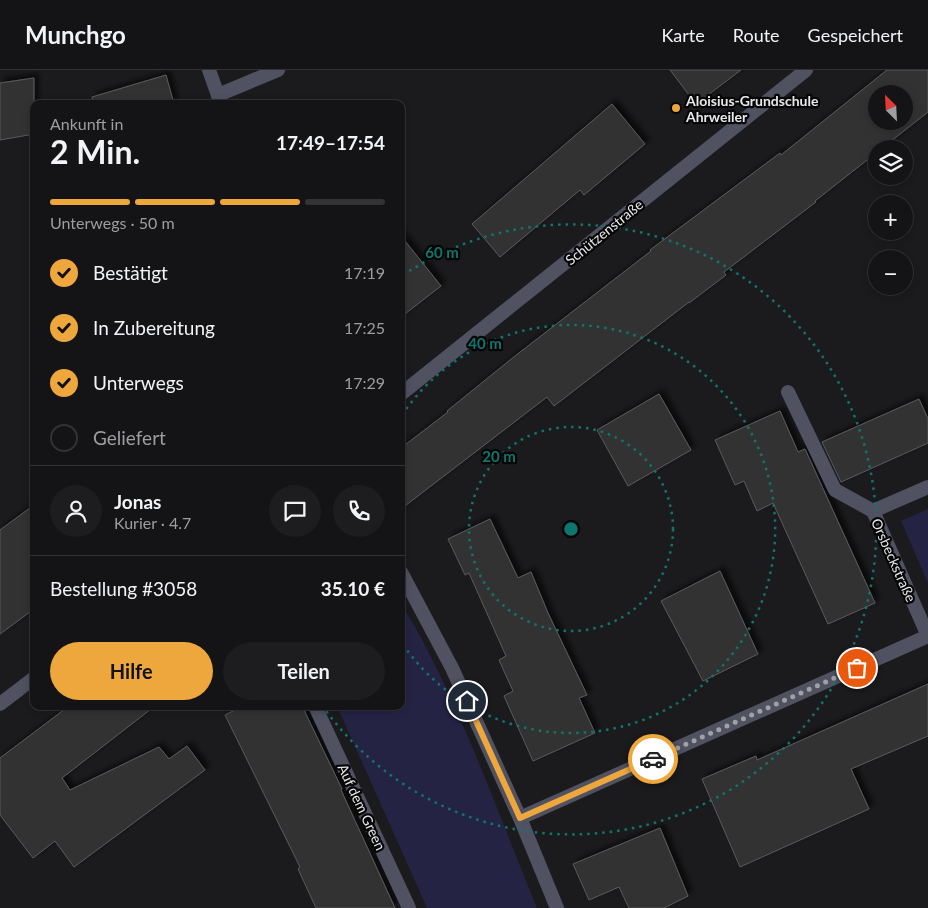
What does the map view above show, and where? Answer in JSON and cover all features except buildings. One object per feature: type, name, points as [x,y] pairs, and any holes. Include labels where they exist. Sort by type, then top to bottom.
[{"type":"street","points":[[209,70],[219,99],[278,70]]},
{"type":"street","name":"Schützenstraße","points":[[405,391],[806,70]]},
{"type":"street","points":[[788,392],[835,490],[873,511]]},
{"type":"street","name":"Orsbeckstraße","points":[[520,818],[928,636],[873,511],[928,487]]},
{"type":"street","points":[[405,580],[452,668],[520,818],[557,908]]},
{"type":"street","points":[[0,704],[30,681]]},
{"type":"street","name":"Auf dem Green","points":[[317,710],[409,908]]},
{"type":"shaded area","points":[[928,509],[928,583],[901,521]]},
{"type":"shaded area","points":[[405,610],[440,676],[475,752],[537,908],[427,908],[339,710],[405,710]]},
{"type":"way so far","points":[[653,759],[857,668]]},
{"type":"place","name":"Aloisius-Grundschule Ahrweiler","points":[[676,108]]},
{"type":"route","points":[[467,701],[520,818],[653,759]]}]
